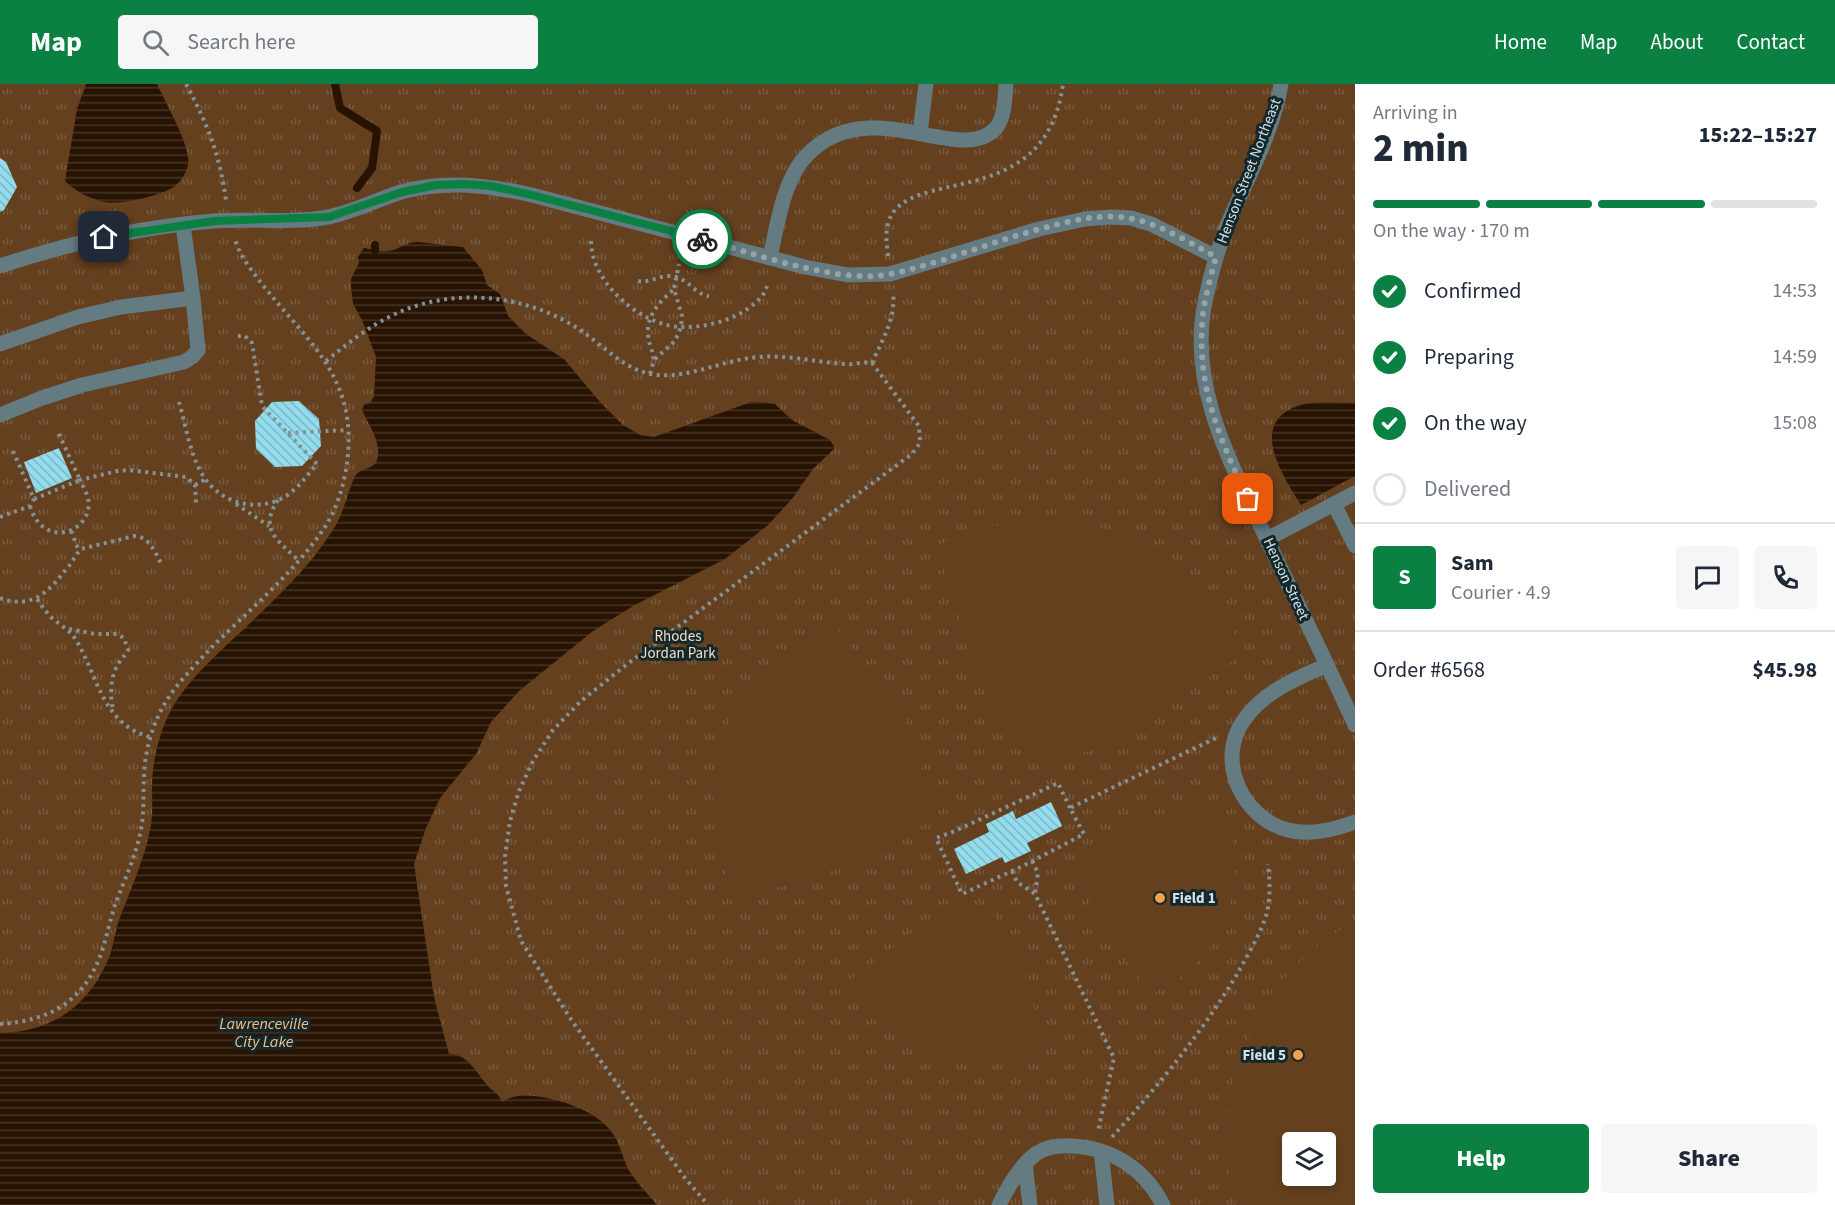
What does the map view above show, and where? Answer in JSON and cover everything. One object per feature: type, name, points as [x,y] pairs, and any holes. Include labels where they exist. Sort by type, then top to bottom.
[{"type":"street","points":[[920,133],[926,84]]},
{"type":"street","points":[[770,257],[780,213],[792,179],[802,162],[815,148],[839,134],[856,129],[876,128],[971,141],[987,135],[998,126],[1006,84]]},
{"type":"street","name":"Henson Street Northeast","points":[[1216,257],[1259,154],[1276,107],[1281,84]]},
{"type":"street","points":[[0,267],[36,254],[104,237],[222,221],[329,217],[402,192],[436,185],[464,184],[491,186],[532,195],[832,273],[862,276],[891,274],[1039,229],[1084,219],[1111,217],[1131,218],[1151,224],[1216,257]]},
{"type":"street","points":[[0,415],[82,385],[172,366],[192,357],[198,350],[183,225]]},
{"type":"street","name":"Henson Street","points":[[1216,257],[1204,305],[1202,324],[1204,383],[1215,421],[1239,479],[1355,725]]},
{"type":"street","points":[[0,344],[89,314],[121,307],[193,298]]},
{"type":"street","points":[[1267,538],[1355,493]]},
{"type":"street","points":[[1334,504],[1355,546]]},
{"type":"street","points":[[1327,665],[1289,682],[1262,701],[1247,716],[1237,732],[1233,751],[1233,771],[1247,804],[1255,814],[1275,826],[1296,832],[1313,832],[1355,822]]},
{"type":"street","points":[[999,1205],[1009,1186],[1037,1153],[1059,1145],[1081,1146],[1112,1154],[1136,1170],[1149,1183],[1163,1205]]},
{"type":"street","points":[[1101,1151],[1107,1205]]},
{"type":"street","points":[[1026,1164],[1030,1205]]},
{"type":"path","points":[[186,84],[207,125],[217,152],[227,208]]},
{"type":"path","points":[[888,256],[888,223],[896,210],[918,195],[988,178],[1019,163],[1048,132],[1058,110],[1063,84]]},
{"type":"path","points":[[0,1024],[23,1022],[55,1011],[71,1000],[89,979],[102,949],[138,842],[143,819],[144,773],[150,737],[163,706],[191,669],[298,560],[325,527],[336,505],[347,464],[348,430],[336,378],[326,361],[255,274],[240,252],[234,235]]},
{"type":"path","points":[[591,241],[595,263],[606,283],[621,300],[638,313],[651,319],[681,327],[715,323],[740,314],[759,299],[767,286]]},
{"type":"path","points":[[650,374],[655,359],[675,341],[681,327],[682,316],[674,289],[679,264]]},
{"type":"path","points":[[638,281],[645,282],[664,275],[676,277],[687,280],[701,294],[709,296]]},
{"type":"path","points":[[655,359],[648,335],[651,319],[654,308],[674,289]]},
{"type":"path","points":[[872,363],[894,309],[893,292]]},
{"type":"path","points":[[326,361],[363,332],[395,314],[435,302],[477,298],[505,300],[534,307],[563,319],[618,358],[650,374],[672,375],[767,356],[851,365],[872,363]]},
{"type":"path","points":[[233,501],[255,504],[278,500],[299,486],[317,464],[262,406],[252,343],[245,336],[234,336]]},
{"type":"path","points":[[708,1205],[685,1178],[572,1021],[521,941],[504,873],[506,840],[519,790],[533,761],[554,730],[581,701],[626,665],[912,454],[920,443],[921,433],[915,420],[872,363]]},
{"type":"path","points":[[179,402],[195,456],[206,479],[223,497],[233,501],[269,526]]},
{"type":"path","points":[[287,433],[348,430]]},
{"type":"path","points":[[30,506],[36,521],[45,529],[60,532],[70,531],[81,522],[87,510],[88,498],[58,432]]},
{"type":"path","points":[[13,451],[34,499]]},
{"type":"path","points":[[0,517],[30,506],[34,499],[80,480],[129,470],[186,477],[195,485],[196,503]]},
{"type":"path","points":[[195,485],[206,479]]},
{"type":"path","points":[[278,500],[270,515],[269,526],[272,534],[298,560]]},
{"type":"path","points":[[70,531],[79,551]]},
{"type":"path","points":[[0,598],[11,602],[37,599],[68,568],[79,551],[138,536],[148,542],[161,563]]},
{"type":"path","points":[[37,599],[50,616],[65,628],[78,644],[100,695],[114,712],[137,733],[150,737]]},
{"type":"path","points":[[65,628],[77,632],[117,634],[124,638],[128,650],[116,668],[111,693],[114,712]]},
{"type":"path","points":[[1070,808],[1219,737]]},
{"type":"path","points":[[1058,783],[1070,808],[1084,834],[962,894],[936,838],[1058,783]]},
{"type":"path","points":[[1032,861],[1038,873],[1035,894]]},
{"type":"path","points":[[1111,1139],[1161,1083],[1195,1038],[1244,963],[1265,920],[1268,908],[1270,886],[1268,864]]},
{"type":"path","points":[[1012,871],[1017,882],[1035,894],[1114,1058],[1098,1134]]},
{"type":"green space","name":"Rhodes Jordan Park","points":[[0,84],[1355,84],[1355,1205],[0,1205]]},
{"type":"green space","points":[[1056,520],[1117,533],[1170,559],[1192,577],[1212,599],[1229,624],[1244,653],[1124,735],[1085,753],[1075,750],[1067,756],[1046,760],[1026,754],[1014,739],[1013,728],[999,722],[978,677],[937,547],[980,529]]},
{"type":"green space","points":[[832,622],[902,717],[923,762],[921,771],[932,790],[933,800],[930,810],[919,827],[898,834],[895,844],[857,863],[738,900],[722,859],[714,818],[714,778],[723,739],[739,703],[762,671],[794,643]]},
{"type":"green space","name":"Field 1","points":[[1216,804],[1227,824],[1235,862],[1231,900],[1225,919],[1207,952],[1194,967],[1179,979],[1151,994],[1092,914],[1081,884],[1083,861],[1092,848],[1113,839],[1119,832],[1144,820]]},
{"type":"green space","points":[[963,910],[977,910],[993,915],[1003,928],[1025,967],[1042,1046],[1014,1058],[986,1064],[958,1063],[932,1056],[908,1044],[887,1027],[868,1005],[853,979],[914,931]]},
{"type":"green space","name":"Field 5","points":[[1355,921],[1355,1205],[1236,1205],[1227,1163],[1226,1122],[1233,1081],[1246,1042],[1265,1006],[1290,973],[1320,944]]},
{"type":"water","points":[[86,84],[157,84],[182,137],[188,157],[186,172],[178,184],[149,197],[112,203],[88,197],[65,181],[77,109]]},
{"type":"water","name":"Lawrenceville City Lake","points":[[417,242],[463,247],[482,270],[487,285],[500,294],[508,316],[526,334],[564,359],[600,402],[623,425],[640,435],[654,437],[751,402],[765,402],[775,404],[792,420],[830,440],[835,448],[813,469],[792,499],[768,525],[725,559],[633,606],[593,631],[519,691],[491,722],[476,754],[440,798],[426,828],[414,864],[434,997],[449,1054],[466,1060],[502,1102],[518,1096],[541,1097],[568,1104],[598,1118],[613,1134],[628,1169],[657,1205],[0,1205],[0,1033],[37,1027],[54,1021],[81,1001],[92,988],[110,955],[119,920],[145,850],[152,820],[155,756],[171,710],[185,689],[204,668],[277,597],[310,561],[338,521],[356,474],[371,467],[377,461],[377,443],[362,409],[364,405],[371,402],[374,396],[376,357],[362,320],[353,304],[351,279],[359,263],[358,257],[364,248],[386,251]]},
{"type":"water","points":[[1309,403],[1355,403],[1355,476],[1301,505],[1274,453],[1272,440],[1274,427],[1281,416],[1295,407]]},
{"type":"building","points":[[0,158],[6,162],[17,187],[4,210],[0,212]]},
{"type":"building","points":[[299,401],[319,419],[321,446],[302,466],[275,467],[256,449],[255,421],[272,402]]},
{"type":"building","points":[[59,448],[72,478],[36,493],[24,462]]},
{"type":"building","points":[[1051,802],[1062,826],[1027,843],[1031,851],[1005,863],[1002,857],[966,874],[954,849],[989,832],[986,824],[1013,811],[1016,819]]},
{"type":"waterway","points":[[335,84],[340,108],[377,131],[372,168],[357,188]]},
{"type":"waterway","points":[[375,245],[375,250]]},
{"type":"way so far","points":[[702,239],[832,273],[875,276],[905,271],[1039,229],[1084,219],[1131,218],[1171,233],[1216,257],[1204,305],[1202,324],[1204,383],[1215,421],[1248,499]]},
{"type":"place","name":"Field 1","points":[[1160,898]]},
{"type":"place","name":"Field 5","points":[[1298,1055]]},
{"type":"route","points":[[104,237],[214,221],[329,217],[402,192],[436,185],[464,184],[491,186],[532,195],[702,239]]}]
